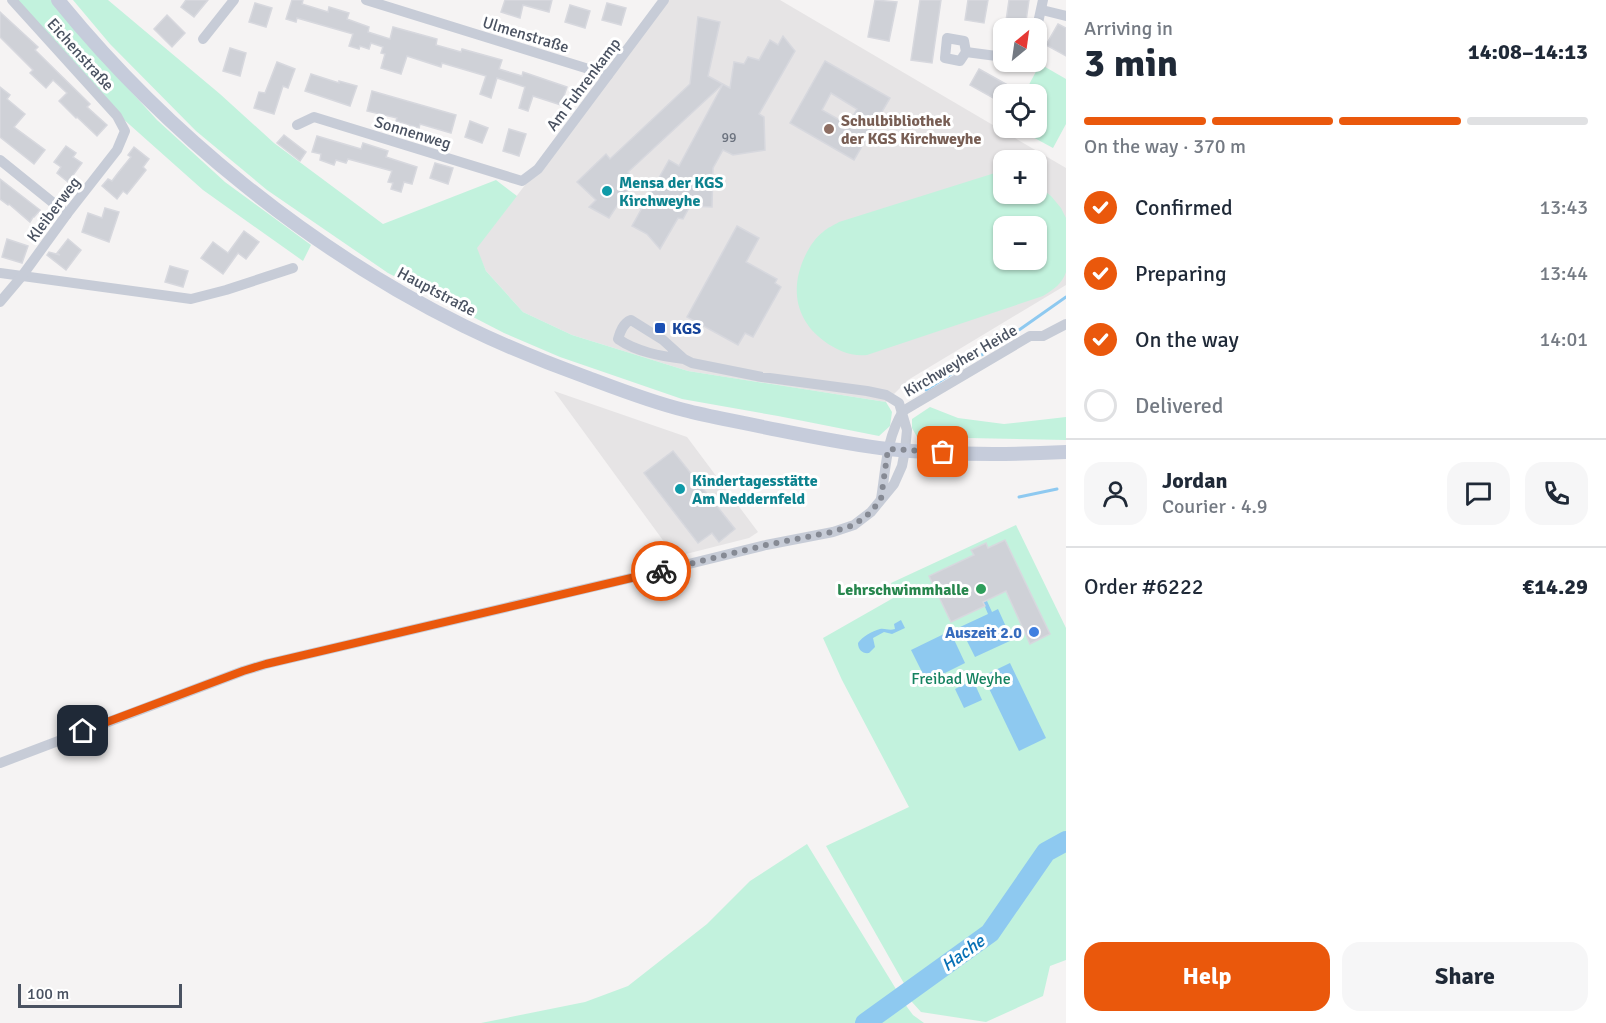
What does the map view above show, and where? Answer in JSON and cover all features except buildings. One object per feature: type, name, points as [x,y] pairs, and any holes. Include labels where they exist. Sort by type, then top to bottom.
[{"type":"main road","name":"Hauptstraße","points":[[58,0],[114,65],[219,164],[270,205],[331,249],[406,295],[464,326],[548,363],[682,410],[827,440],[888,449],[1026,454],[1066,452]]},
{"type":"street","name":"Eichenstraße","points":[[12,0],[117,116],[125,131]]},
{"type":"street","points":[[202,39],[234,0]]},
{"type":"street","name":"Ulmenstraße","points":[[366,0],[608,75]]},
{"type":"street","name":"Am Fuhrenkamp","points":[[522,181],[538,169],[664,0]]},
{"type":"street","points":[[1042,5],[1066,16]]},
{"type":"street","points":[[966,52],[993,56]]},
{"type":"street","name":"Sonnenweg","points":[[297,124],[314,117],[522,181]]},
{"type":"street","name":"Kleiberweg","points":[[0,302],[117,150],[125,131]]},
{"type":"street","points":[[0,160],[67,214]]},
{"type":"street","points":[[0,273],[191,299],[293,268]]},
{"type":"street","points":[[0,763],[266,664],[766,545],[832,532],[854,525],[871,512],[894,484],[902,466],[908,430],[899,403],[886,395],[762,377],[692,363],[684,359],[663,340],[631,320],[621,330],[618,339],[628,346],[662,356],[684,359]]},
{"type":"street","name":"Kirchweyher Heide","points":[[903,411],[1030,336],[1043,336],[1066,324]]},
{"type":"street","points":[[881,499],[894,425],[903,411]]},
{"type":"shaded area","points":[[669,0],[780,0],[993,125],[993,138],[1015,138],[1035,150],[993,150],[993,204],[1047,204],[1047,157],[1066,168],[1066,285],[908,380],[886,402],[688,371],[572,335],[523,312],[486,271],[476,248]]},
{"type":"shaded area","points":[[554,391],[687,437],[758,532],[749,538],[678,556],[677,553],[673,554]]},
{"type":"green space","points":[[15,0],[51,0],[83,39],[157,120],[225,182],[311,245],[303,261],[203,190],[121,117]]},
{"type":"green space","points":[[73,0],[108,0],[220,94],[274,143],[383,224],[496,180],[517,196],[477,248],[486,271],[523,312],[572,335],[688,371],[886,402],[892,412],[890,426],[879,436],[682,399],[560,357],[504,333],[388,273],[267,190],[196,131],[110,44]]},
{"type":"green space","points":[[1047,68],[1066,79],[1066,124],[1053,148],[1034,138],[1047,138],[1047,84],[1029,84],[1036,72],[1047,72]]},
{"type":"green space","points":[[993,174],[993,204],[1047,204],[1047,193],[1061,208],[1066,218],[1066,272],[1060,283],[1043,296],[867,355],[850,354],[824,341],[814,332],[806,323],[798,301],[798,278],[801,266],[809,248],[826,229],[839,222]]},
{"type":"green space","points":[[930,407],[958,418],[1004,424],[1066,417],[1066,440],[917,437],[912,428],[912,419]]},
{"type":"green space","name":"Freibad Weyhe","points":[[1016,525],[1066,628],[1066,960],[1050,966],[1043,996],[986,1022],[921,1012],[912,1002],[906,987],[826,846],[909,807],[842,680],[823,638],[895,597],[891,583]]},
{"type":"green space","points":[[807,844],[907,1007],[924,1023],[481,1023],[585,1002],[628,986],[707,924],[750,881]]},
{"type":"water","points":[[987,601],[992,612],[998,609],[1012,640],[975,657],[960,627],[988,614],[983,602]]},
{"type":"water","points":[[901,620],[905,628],[892,634],[884,632],[873,638],[875,647],[869,653],[860,650],[858,643],[865,636],[880,629],[895,629],[894,624]]},
{"type":"water","points":[[950,631],[965,663],[927,682],[911,650]]},
{"type":"water","points":[[1010,663],[1046,738],[1019,751],[983,676]]},
{"type":"water","points":[[973,680],[982,700],[964,708],[955,689]]},
{"type":"waterway","points":[[926,390],[1002,342],[1066,297]]},
{"type":"waterway","points":[[1019,497],[1057,489]]},
{"type":"waterway","name":"Hache","points":[[865,1023],[990,933],[1046,852],[1066,841]]},
{"type":"way so far","points":[[661,571],[854,525],[871,512],[881,499],[888,449],[943,452]]},
{"type":"place","name":"Schulbibliothek der KGS Kirchweyhe","points":[[829,129]]},
{"type":"place","name":"Mensa der KGS Kirchweyhe","points":[[607,191]]},
{"type":"place","name":"KGS","points":[[660,328]]},
{"type":"place","name":"Kindertagesstätte Am Neddernfeld","points":[[680,489]]},
{"type":"place","name":"Lehrschwimmhalle","points":[[981,589]]},
{"type":"place","name":"Auszeit 2.0","points":[[1034,632]]},
{"type":"route","points":[[83,731],[266,664],[661,571]]}]
